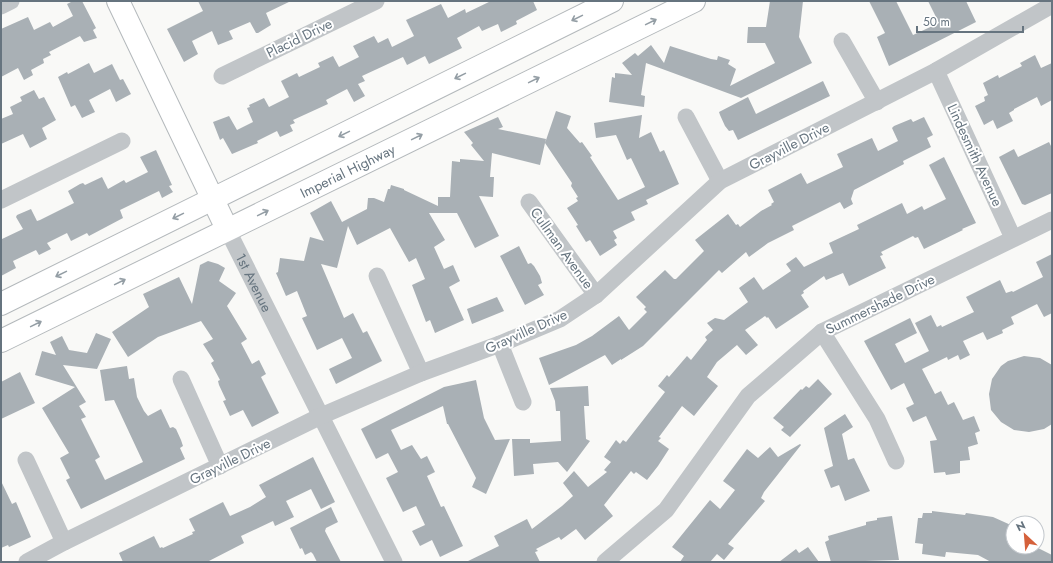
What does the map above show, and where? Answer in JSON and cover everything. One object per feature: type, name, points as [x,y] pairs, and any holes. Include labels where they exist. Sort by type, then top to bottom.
[{"type":"main road","name":"1st Avenue","points":[[118,1],[227,229]]},
{"type":"main road","points":[[1,304],[612,1]]},
{"type":"main road","name":"Imperial Highway","points":[[1,341],[694,1]]},
{"type":"street","points":[[1,6],[11,1]]},
{"type":"street","name":"Placid Drive","points":[[222,76],[376,1]]},
{"type":"street","name":"Grayville Drive","points":[[27,562],[64,542],[321,416],[421,373],[500,344],[560,319],[596,295],[720,181],[936,71],[1044,6]]},
{"type":"street","points":[[842,41],[877,102]]},
{"type":"street","name":"Lindesmith Avenue","points":[[936,71],[1013,238]]},
{"type":"street","points":[[686,117],[720,181]]},
{"type":"street","points":[[1,200],[122,141]]},
{"type":"street","name":"Cullman Avenue","points":[[529,202],[596,295]]},
{"type":"street","name":"Summershade Drive","points":[[605,562],[666,510],[748,396],[822,332],[1052,220]]},
{"type":"street","name":"1st Avenue","points":[[227,229],[394,562]]},
{"type":"street","points":[[377,276],[421,373]]},
{"type":"street","points":[[822,332],[877,419],[896,461]]},
{"type":"street","points":[[500,344],[523,402]]},
{"type":"street","points":[[181,378],[220,466]]},
{"type":"street","points":[[26,460],[64,542]]},
{"type":"building","points":[[73,1],[82,1],[96,28],[93,30],[97,38],[84,42],[80,36],[49,52],[51,55],[43,59],[44,63],[31,70],[33,75],[24,80],[18,68],[1,77],[1,29],[28,17],[34,30],[50,22],[53,27],[73,16],[67,4]]},
{"type":"building","points":[[198,1],[291,1],[266,13],[271,25],[258,33],[256,33],[250,22],[229,31],[233,39],[218,45],[212,31],[192,41],[198,54],[184,62],[167,29],[203,11]]},
{"type":"building","points":[[491,1],[533,1],[537,10],[516,21],[517,24],[501,32],[498,24],[482,31],[479,26],[457,38],[462,48],[429,64],[425,56],[407,65],[403,57],[362,76],[365,81],[358,84],[365,96],[354,102],[347,89],[326,100],[328,104],[293,120],[295,123],[290,125],[293,131],[280,137],[277,131],[257,141],[258,143],[232,154],[223,138],[220,140],[213,122],[229,116],[237,130],[253,122],[247,108],[250,107],[249,105],[264,98],[269,107],[289,97],[281,81],[297,73],[299,77],[320,67],[318,63],[333,56],[339,67],[359,57],[353,46],[374,36],[378,43],[388,38],[392,47],[414,36],[406,20],[441,4],[448,18],[465,9],[466,13]]},
{"type":"building","points":[[770,1],[803,1],[799,37],[812,63],[741,98],[646,63],[641,95],[645,96],[644,107],[609,102],[612,77],[615,78],[615,73],[632,75],[622,63],[635,53],[638,56],[651,45],[664,63],[670,46],[711,59],[717,60],[718,56],[730,60],[728,64],[736,69],[730,86],[775,63],[765,43],[747,43],[748,27],[766,27]]},
{"type":"building","points":[[869,1],[896,1],[913,35],[939,23],[928,1],[966,1],[976,22],[889,66],[877,37],[885,33]]},
{"type":"building","points":[[1035,55],[1041,68],[1052,63],[1052,100],[1041,106],[1037,97],[1014,109],[1009,113],[1013,121],[997,129],[993,120],[984,125],[975,106],[985,101],[984,97],[988,95],[983,83],[998,75],[999,78],[1022,66],[1020,63]]},
{"type":"building","points":[[89,63],[94,73],[112,64],[120,80],[123,79],[131,94],[116,102],[110,89],[89,100],[95,112],[82,118],[75,105],[71,107],[58,77],[67,72],[68,74]]},
{"type":"building","points":[[823,81],[830,96],[738,140],[733,130],[729,131],[725,126],[719,112],[748,97],[756,114]]},
{"type":"building","points":[[34,90],[39,99],[44,97],[56,120],[42,128],[47,139],[30,148],[23,134],[1,144],[1,119],[13,114],[10,107],[22,101],[20,97]]},
{"type":"building","points":[[556,111],[571,116],[567,128],[580,143],[582,142],[592,156],[590,157],[618,200],[645,187],[631,158],[627,160],[616,135],[596,138],[594,123],[642,115],[639,138],[651,132],[660,152],[664,150],[679,184],[646,200],[648,204],[631,212],[635,220],[613,231],[617,238],[614,240],[617,245],[600,256],[590,240],[586,242],[576,226],[578,225],[567,208],[578,201],[576,198],[578,197],[571,186],[572,183],[545,143]]},
{"type":"building","points":[[498,117],[503,127],[498,129],[546,139],[540,165],[492,153],[490,177],[494,177],[493,197],[479,196],[499,236],[475,248],[457,213],[429,213],[445,240],[434,247],[444,269],[453,265],[460,281],[449,287],[464,320],[435,333],[430,320],[426,322],[412,285],[425,279],[416,258],[409,262],[390,228],[357,245],[348,226],[337,268],[321,264],[344,318],[353,313],[363,333],[367,331],[382,361],[336,384],[329,369],[352,358],[342,338],[317,350],[302,318],[307,316],[297,291],[286,296],[276,273],[278,272],[280,258],[304,261],[310,237],[324,241],[310,213],[331,201],[342,222],[367,209],[368,198],[374,198],[384,202],[388,189],[390,189],[391,185],[404,189],[438,206],[438,197],[450,197],[452,161],[460,162],[460,159],[484,161],[471,145],[473,143],[464,132]]},
{"type":"building","points":[[924,117],[933,135],[927,138],[931,147],[903,161],[904,164],[854,190],[851,199],[853,204],[844,209],[840,202],[792,226],[794,230],[768,243],[749,257],[746,252],[722,273],[719,270],[643,346],[621,360],[612,365],[605,355],[549,385],[539,358],[576,345],[592,336],[619,316],[629,330],[647,312],[644,309],[646,307],[636,297],[665,270],[674,279],[676,279],[704,251],[695,240],[728,214],[736,225],[738,224],[740,227],[761,211],[772,205],[771,204],[774,202],[768,190],[801,173],[807,184],[843,167],[837,154],[872,138],[878,151],[898,141],[892,128],[894,126],[911,119],[913,122]]},
{"type":"building","points":[[1049,142],[1052,148],[1052,193],[1025,205],[1022,204],[999,157],[1014,149],[1018,157]]},
{"type":"building","points":[[156,150],[172,185],[169,186],[173,192],[162,198],[159,191],[120,210],[123,218],[89,236],[87,233],[71,241],[67,233],[47,243],[51,249],[39,255],[36,250],[13,261],[16,268],[1,276],[1,237],[2,239],[23,229],[16,217],[17,215],[31,209],[37,221],[40,220],[74,203],[68,191],[80,184],[83,183],[85,185],[102,177],[108,189],[124,180],[126,183],[148,172],[140,157]]},
{"type":"building","points":[[944,157],[976,223],[924,249],[918,237],[915,238],[913,236],[881,252],[883,255],[880,256],[886,268],[849,286],[843,273],[826,280],[824,276],[803,291],[804,293],[801,295],[809,307],[776,329],[768,317],[767,318],[765,316],[745,330],[758,345],[746,355],[737,345],[717,362],[707,377],[718,386],[694,416],[682,406],[659,437],[661,438],[658,441],[669,449],[658,466],[647,480],[636,472],[634,474],[631,471],[604,505],[613,516],[585,540],[576,529],[561,540],[559,537],[536,549],[538,551],[535,552],[540,562],[466,562],[499,546],[494,536],[527,519],[532,529],[562,506],[573,496],[563,483],[574,471],[588,487],[607,472],[604,470],[611,462],[604,457],[616,440],[620,444],[623,440],[626,442],[665,392],[658,386],[667,375],[669,377],[687,356],[691,360],[707,340],[705,337],[713,330],[707,323],[715,318],[724,320],[748,302],[739,288],[754,277],[763,290],[791,271],[786,264],[796,257],[804,267],[833,253],[829,243],[859,229],[857,225],[902,203],[907,214],[922,206],[924,210],[946,199],[929,165]]},
{"type":"building","points":[[519,246],[528,264],[531,263],[534,266],[540,276],[542,283],[538,285],[544,295],[525,305],[500,256]]},
{"type":"building","points":[[1052,254],[1052,313],[1044,317],[1037,304],[1011,317],[1014,324],[1002,330],[1003,333],[987,340],[983,332],[963,341],[970,355],[960,360],[958,355],[948,360],[947,357],[922,369],[935,394],[941,391],[948,405],[954,402],[963,420],[974,416],[980,431],[975,433],[978,444],[968,447],[970,460],[960,461],[960,473],[946,475],[945,472],[934,473],[930,441],[937,440],[926,416],[913,422],[906,408],[914,404],[904,383],[891,390],[864,341],[910,318],[917,333],[895,344],[905,363],[929,351],[915,323],[931,315],[937,327],[941,325],[942,327],[974,312],[966,297],[1000,280],[1006,293],[1013,292],[1043,277],[1036,262]]},
{"type":"building","points":[[208,261],[225,268],[219,281],[236,293],[227,306],[247,339],[241,343],[252,364],[259,360],[266,374],[261,377],[279,413],[252,427],[243,410],[230,416],[223,401],[226,400],[219,385],[218,381],[220,380],[211,363],[214,361],[203,344],[213,339],[201,321],[158,337],[128,357],[112,332],[149,307],[143,294],[179,277],[192,304],[200,265]]},
{"type":"building","points":[[497,297],[504,311],[472,324],[467,309]]},
{"type":"building","points":[[96,333],[111,339],[97,369],[63,365],[86,402],[79,406],[86,417],[81,419],[100,457],[95,460],[105,480],[143,462],[114,400],[105,401],[100,370],[127,366],[129,379],[134,378],[137,397],[144,411],[148,416],[161,409],[170,428],[173,427],[176,429],[183,446],[180,448],[185,459],[81,509],[66,480],[70,478],[60,458],[69,453],[42,408],[75,387],[35,375],[42,351],[56,355],[50,342],[62,336],[69,350],[87,353]]},
{"type":"building","points":[[1024,356],[1040,358],[1052,365],[1052,424],[1044,429],[1029,432],[1014,430],[1001,422],[991,410],[989,394],[992,379],[1001,366],[1008,361]]},
{"type":"building","points":[[20,372],[35,403],[1,419],[1,382]]},
{"type":"building","points":[[818,379],[832,394],[790,437],[781,430],[784,427],[773,418],[801,389],[802,390],[806,386],[809,388]]},
{"type":"building","points":[[476,380],[484,418],[495,440],[510,439],[486,494],[472,487],[476,478],[447,424],[443,406],[391,430],[401,450],[412,445],[421,459],[427,456],[435,472],[427,476],[441,507],[444,506],[463,546],[440,557],[432,540],[420,546],[412,531],[425,525],[416,506],[403,512],[386,478],[398,472],[388,453],[376,459],[361,429],[444,387]]},
{"type":"building","points":[[588,386],[589,406],[584,406],[586,439],[590,441],[567,472],[558,462],[533,464],[534,474],[514,476],[512,439],[530,439],[530,443],[561,441],[560,411],[556,411],[555,401],[550,388]]},
{"type":"building","points":[[845,414],[853,427],[842,434],[848,460],[854,458],[870,491],[845,501],[839,485],[831,488],[824,470],[833,466],[824,428]]},
{"type":"building","points":[[800,444],[801,445],[764,492],[761,498],[765,501],[728,544],[734,548],[724,560],[717,554],[710,562],[680,562],[684,556],[672,547],[710,500],[720,509],[735,490],[723,481],[747,449],[758,458],[770,447],[778,457]]},
{"type":"building","points":[[313,457],[335,502],[321,509],[311,489],[286,501],[294,517],[275,526],[273,521],[241,536],[244,543],[207,562],[123,562],[119,553],[154,536],[160,548],[163,548],[193,534],[192,532],[195,531],[189,519],[223,502],[230,516],[250,507],[266,497],[259,485]]},
{"type":"building","points":[[1,481],[12,504],[16,502],[31,537],[9,547],[8,545],[1,548]]},
{"type":"building","points":[[331,507],[338,522],[326,528],[325,531],[341,562],[317,562],[311,552],[305,555],[302,548],[300,549],[290,528]]},
{"type":"building","points":[[932,511],[965,515],[966,513],[993,517],[1005,522],[1005,555],[1045,555],[1045,552],[1052,555],[1052,562],[991,562],[978,555],[946,552],[945,557],[922,554],[923,544],[915,543],[918,518],[922,518],[923,513],[932,513]]},
{"type":"building","points":[[892,516],[899,560],[831,562],[825,542],[829,540],[828,536],[866,525],[866,522],[877,520],[877,518]]},
{"type":"building","points":[[808,547],[819,562],[779,562],[796,549],[799,553]]}]
